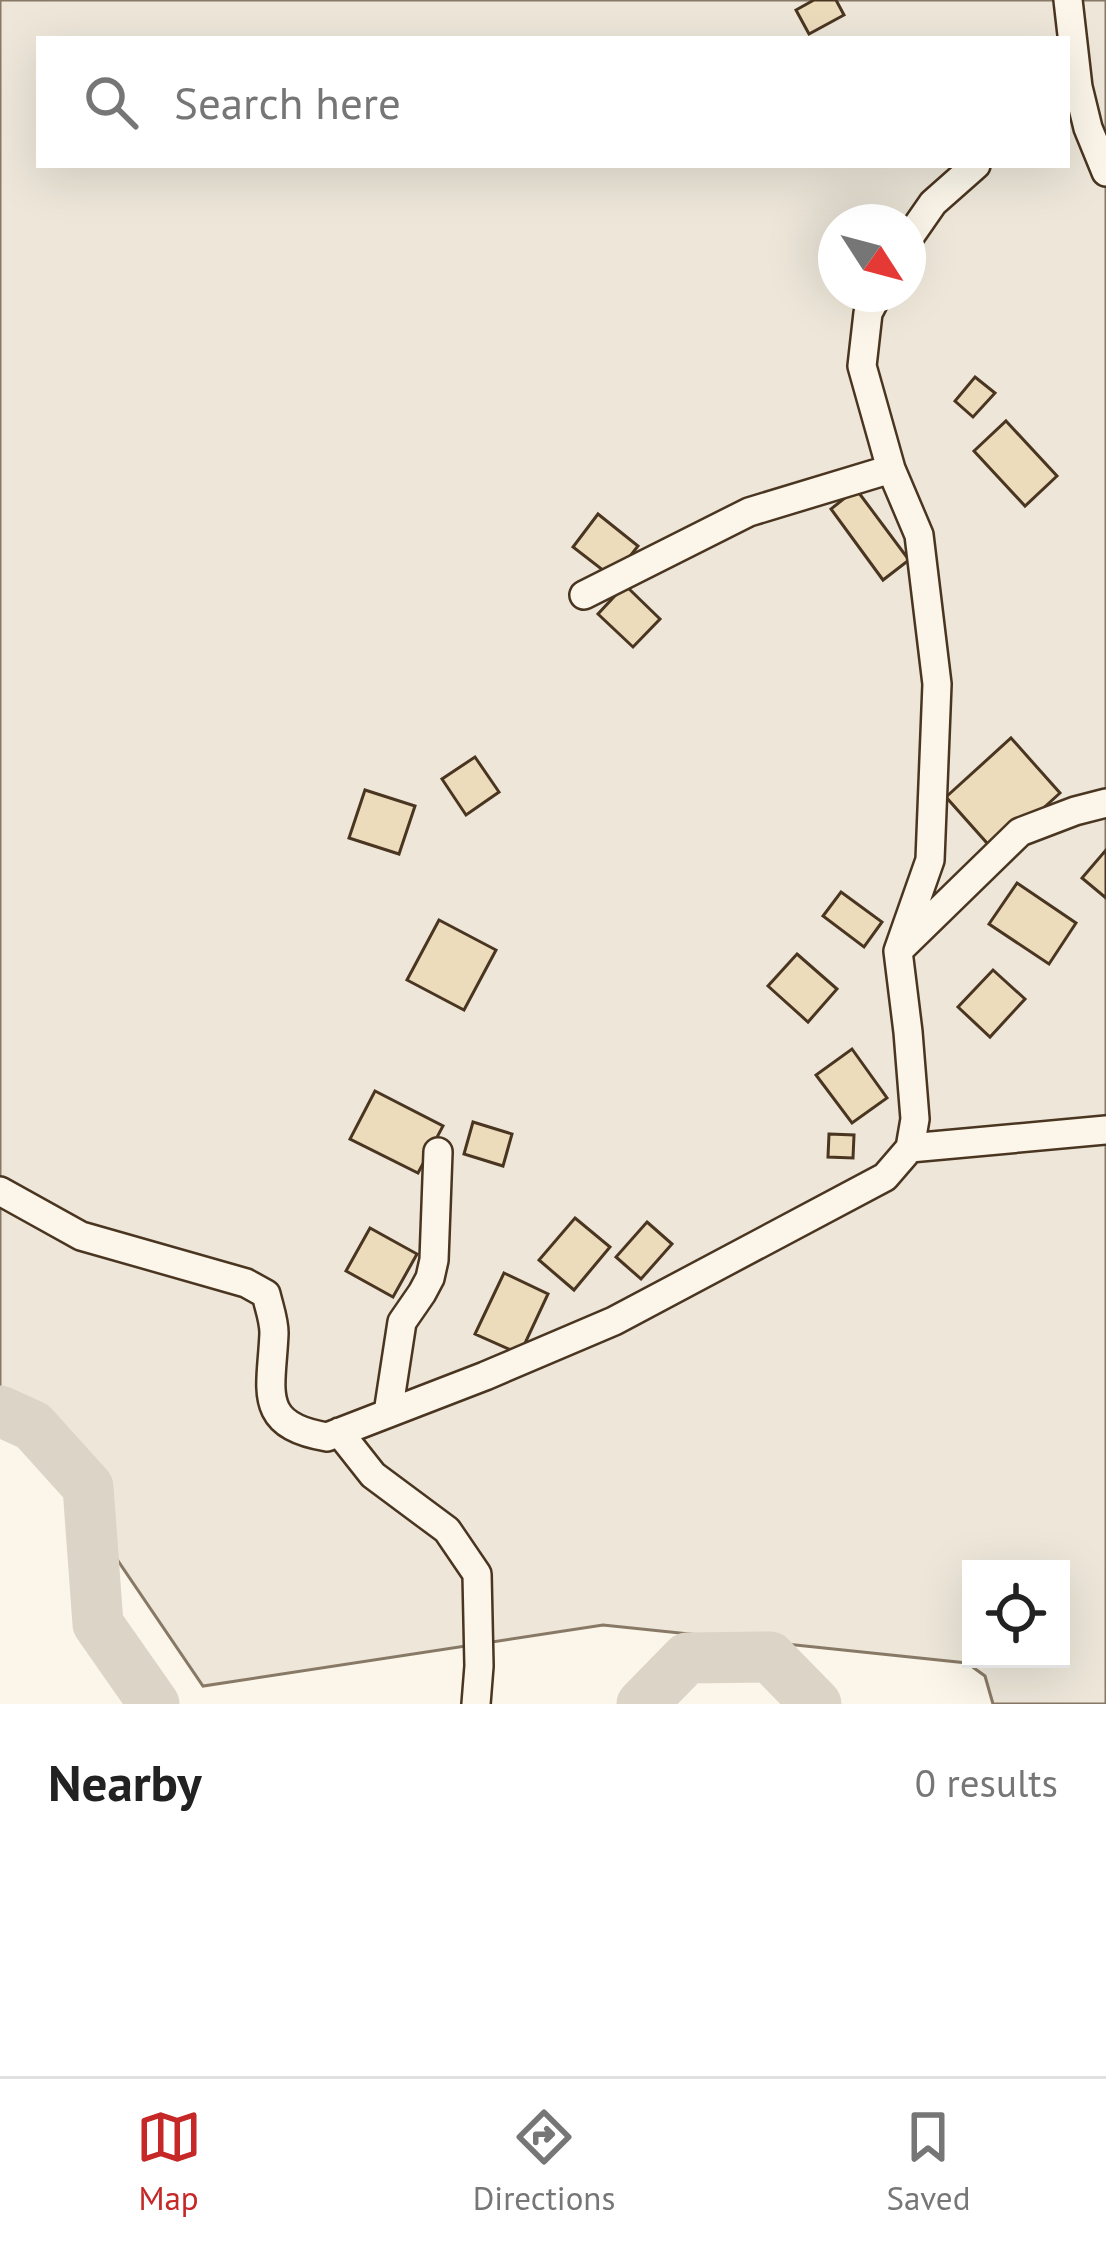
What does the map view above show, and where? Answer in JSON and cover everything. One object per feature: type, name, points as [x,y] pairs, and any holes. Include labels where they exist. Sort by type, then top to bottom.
[{"type":"street","points":[[1068,0],[1078,130],[1106,172]]},
{"type":"street","points":[[926,212],[973,168]]},
{"type":"street","points":[[0,1191],[81,1236],[246,1283],[266,1294],[274,1326],[269,1395],[284,1422],[300,1433],[327,1437],[614,1321],[885,1178],[910,1148],[915,1119],[898,951],[930,860],[938,684],[919,535],[891,469],[862,366],[869,312]]},
{"type":"street","points":[[584,595],[749,512],[891,469]]},
{"type":"street","points":[[898,951],[1020,832],[1106,803]]},
{"type":"street","points":[[910,1148],[1106,1130]]},
{"type":"street","points":[[388,1413],[402,1322],[430,1278],[434,1259],[438,1152]]},
{"type":"street","points":[[339,1432],[373,1475],[447,1530],[477,1574],[476,1704]]},
{"type":"shaded area","points":[[0,0],[1106,0],[1106,1704],[993,1704],[985,1676],[974,1668],[1070,1668],[1070,1560],[962,1560],[962,1662],[603,1625],[203,1686],[0,1387]]},
{"type":"building","points":[[814,0],[836,0],[844,15],[809,34],[796,10]]},
{"type":"building","points":[[975,377],[995,393],[973,417],[955,401]]},
{"type":"building","points":[[1006,421],[1057,476],[1025,506],[974,451]]},
{"type":"building","points":[[856,489],[909,560],[883,580],[831,509]]},
{"type":"building","points":[[598,514],[638,546],[613,578],[573,547]]},
{"type":"building","points":[[625,585],[660,619],[633,647],[598,614]]},
{"type":"building","points":[[1011,738],[1060,793],[995,852],[946,797]]},
{"type":"building","points":[[475,757],[499,792],[466,815],[442,779]]},
{"type":"building","points":[[365,790],[415,806],[399,854],[349,838]]},
{"type":"building","points":[[1106,850],[1106,898],[1082,878]]},
{"type":"building","points":[[1017,883],[1076,923],[1049,964],[989,924]]},
{"type":"building","points":[[841,892],[882,922],[864,947],[823,916]]},
{"type":"building","points":[[439,920],[496,950],[464,1010],[407,980]]},
{"type":"building","points":[[797,954],[837,989],[808,1022],[768,986]]},
{"type":"building","points":[[993,970],[1025,999],[990,1037],[958,1007]]},
{"type":"building","points":[[852,1049],[887,1098],[852,1123],[816,1075]]},
{"type":"building","points":[[375,1091],[443,1126],[418,1173],[350,1139]]},
{"type":"building","points":[[473,1122],[512,1134],[503,1166],[464,1154]]},
{"type":"building","points":[[829,1134],[854,1135],[853,1158],[828,1157]]},
{"type":"building","points":[[575,1218],[610,1247],[574,1290],[539,1260]]},
{"type":"building","points":[[647,1222],[672,1244],[641,1279],[616,1257]]},
{"type":"building","points":[[370,1228],[417,1254],[393,1297],[346,1271]]},
{"type":"building","points":[[504,1273],[548,1294],[520,1354],[475,1334]]},
{"type":"waterway","points":[[0,1411],[33,1426],[88,1487],[98,1624],[154,1704]]},
{"type":"waterway","points":[[642,1704],[687,1658],[770,1657],[816,1704]]}]
